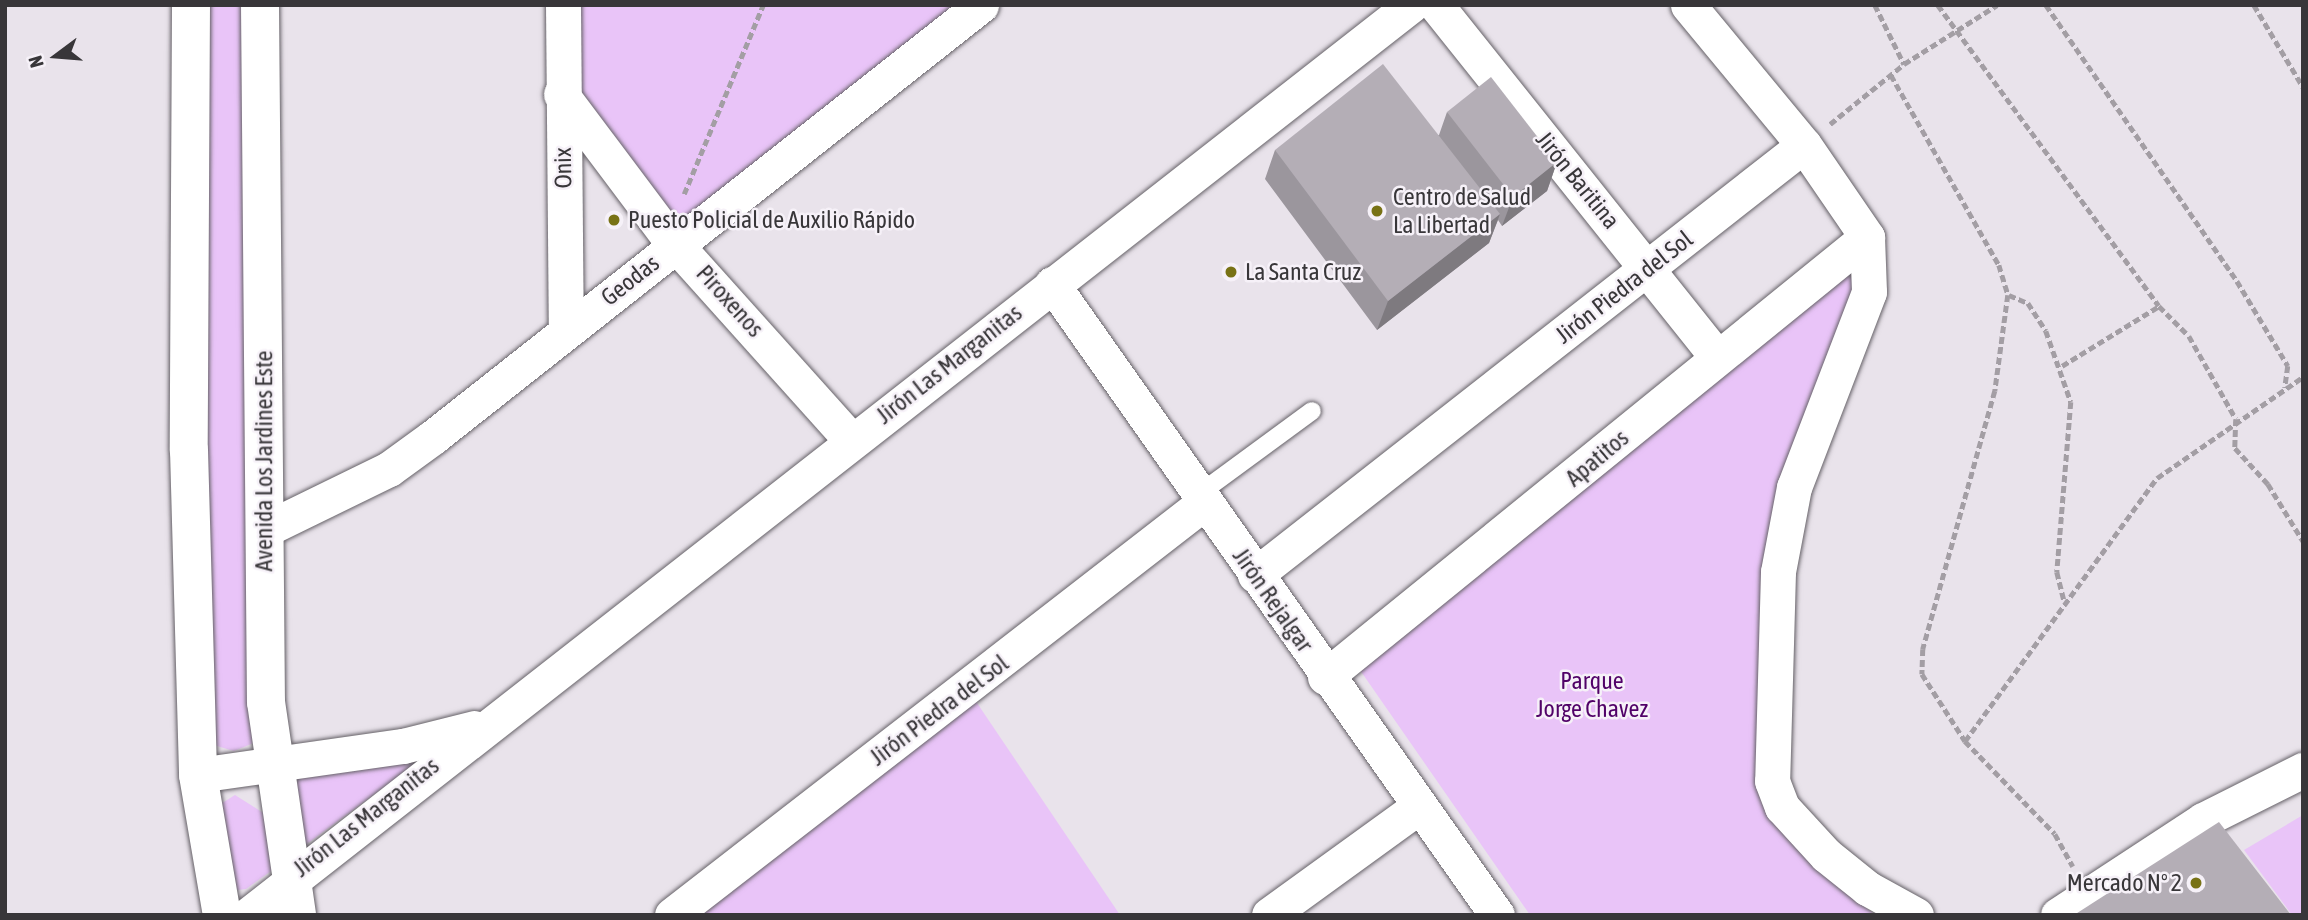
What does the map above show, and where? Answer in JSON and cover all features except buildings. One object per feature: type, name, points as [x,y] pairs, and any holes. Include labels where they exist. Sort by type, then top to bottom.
[{"type":"street","points":[[191,5],[189,450],[198,775],[222,915]]},
{"type":"street","name":"Avenida Los Jardines Este","points":[[260,5],[266,702],[288,877],[297,915]]},
{"type":"street","name":"Onix","points":[[563,5],[561,94],[566,330]]},
{"type":"street","name":"Geodas","points":[[264,530],[389,469],[981,5]]},
{"type":"street","name":"Jirón Las Marganitas","points":[[248,915],[288,877],[1052,284],[1273,119],[1410,5]]},
{"type":"street","name":"Jirón Baritina","points":[[1436,5],[1649,267],[1717,357]]},
{"type":"street","points":[[1688,5],[1804,145],[1867,237],[1869,292],[1794,487],[1778,572],[1772,781],[1782,807],[1826,855],[1867,888],[1916,915]]},
{"type":"street","name":"Piroxenos","points":[[561,94],[675,244],[851,440]]},
{"type":"street","name":"Jirón Piedra del Sol","points":[[1255,575],[1804,145]]},
{"type":"street","name":"Apatitos","points":[[1325,677],[1867,237]]},
{"type":"street","name":"Jirón Rejalgar","points":[[1052,284],[1417,808],[1497,915]]},
{"type":"street","name":"Jirón Piedra del Sol","points":[[672,915],[1202,498]]},
{"type":"street","name":"Jirón Las Marganitas","points":[[198,775],[274,767],[403,746],[488,724]]},
{"type":"street","points":[[2058,915],[2203,820],[2303,770]]},
{"type":"street","points":[[1269,915],[1417,808]]},
{"type":"lane","points":[[1202,498],[1312,411]]},
{"type":"path","points":[[681,201],[763,5]]},
{"type":"path","points":[[1875,5],[1905,64]]},
{"type":"path","points":[[1938,5],[1953,29],[2159,306],[2189,336],[2236,419],[2235,448],[2268,484],[2303,541]]},
{"type":"path","points":[[1804,145],[1953,29],[1997,5]]},
{"type":"path","points":[[2046,5],[2237,281],[2288,366],[2285,388]]},
{"type":"path","points":[[2254,5],[2303,87]]},
{"type":"path","points":[[1891,75],[1999,264],[2008,295],[1995,391],[1923,649],[1931,695],[1965,741],[2055,834],[2088,895]]},
{"type":"path","points":[[2008,295],[2028,303],[2062,366],[2071,402],[2057,572],[2065,602]]},
{"type":"path","points":[[2062,366],[2159,306]]},
{"type":"path","points":[[1965,741],[2157,478],[2236,419],[2303,377]]},
{"type":"green space","points":[[203,5],[248,5],[256,742],[234,751],[210,744]]},
{"type":"green space","points":[[564,5],[977,5],[674,243],[562,93]]},
{"type":"green space","name":"Parque Jorge Chavez","points":[[1853,266],[1860,281],[1789,486],[1759,783],[1815,866],[1875,915],[1530,915],[1353,660]]},
{"type":"green space","points":[[973,697],[1120,915],[689,915]]},
{"type":"green space","points":[[433,751],[300,849],[287,775]]},
{"type":"green space","points":[[235,795],[265,814],[271,871],[246,889],[230,891],[219,805]]},
{"type":"green space","points":[[2303,815],[2303,915],[2292,915],[2244,850]]},
{"type":"place","name":"Centro de Salud La Libertad","points":[[1377,211]]},
{"type":"place","name":"Puesto Policial de Auxilio Rápido","points":[[614,220]]},
{"type":"place","name":"La Santa Cruz","points":[[1231,272]]},
{"type":"place","name":"Mercado Nº 2","points":[[2196,883]]}]
